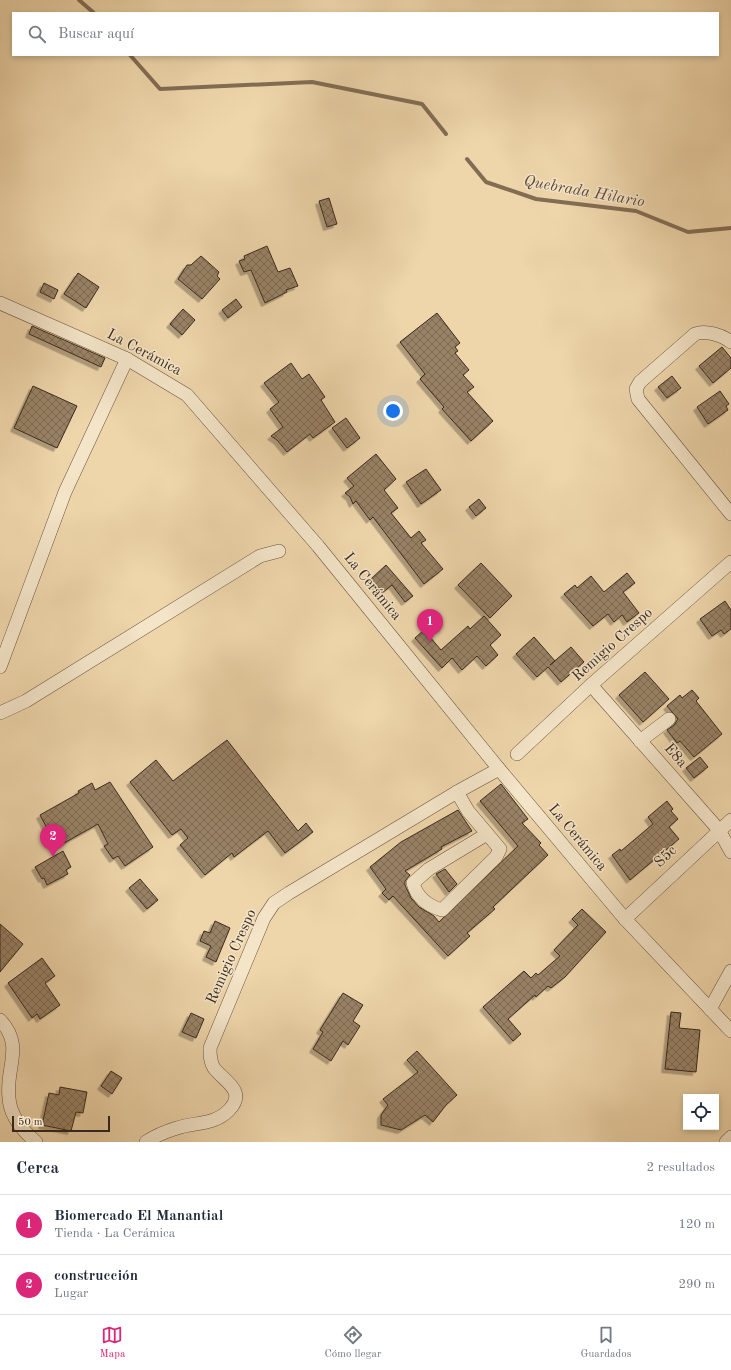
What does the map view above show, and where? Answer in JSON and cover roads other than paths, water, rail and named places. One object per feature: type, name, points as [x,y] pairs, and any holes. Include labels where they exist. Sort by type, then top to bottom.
[{"type":"street","name":"La Cerámica","points":[[0,303],[127,359],[187,395],[318,546],[499,769],[625,920],[731,1031]]},
{"type":"street","points":[[731,342],[726,338],[702,332],[695,334],[640,382],[636,389],[638,399],[731,514]]},
{"type":"street","points":[[0,667],[65,492],[127,359]]},
{"type":"street","points":[[0,713],[26,701],[260,556],[279,551]]},
{"type":"street","name":"Remigio Crespo","points":[[517,754],[591,685],[731,562]]},
{"type":"street","name":"E8a","points":[[591,685],[718,830],[731,852]]},
{"type":"street","points":[[640,741],[669,719]]},
{"type":"street","name":"Remigio Crespo","points":[[146,1142],[177,1128],[217,1120],[233,1106],[236,1096],[233,1086],[214,1068],[210,1058],[210,1048],[264,918],[274,903],[457,792],[499,769]]},
{"type":"street","points":[[457,792],[468,811],[500,849],[496,857],[442,910],[430,907],[419,895],[413,883],[429,869],[487,834]]},
{"type":"street","name":"S5c","points":[[625,920],[718,830],[731,820]]},
{"type":"street","points":[[710,1009],[731,971]]},
{"type":"street","points":[[0,1020],[10,1032],[13,1044],[8,1098],[22,1129],[36,1142]]},
{"type":"street","points":[[726,1142],[731,1137]]},
{"type":"waterway","name":"Quebrada Hilario","points":[[79,0],[93,12]]},
{"type":"waterway","name":"Quebrada Hilario","points":[[131,56],[160,89],[312,82],[422,104],[446,134]]},
{"type":"waterway","name":"Quebrada Hilario","points":[[467,159],[486,182],[536,199],[636,211],[688,232],[731,228]]},
{"type":"place","name":"Biomercado El Manantial","points":[[430,642]]},
{"type":"place","name":"construcción","points":[[53,857]]}]
